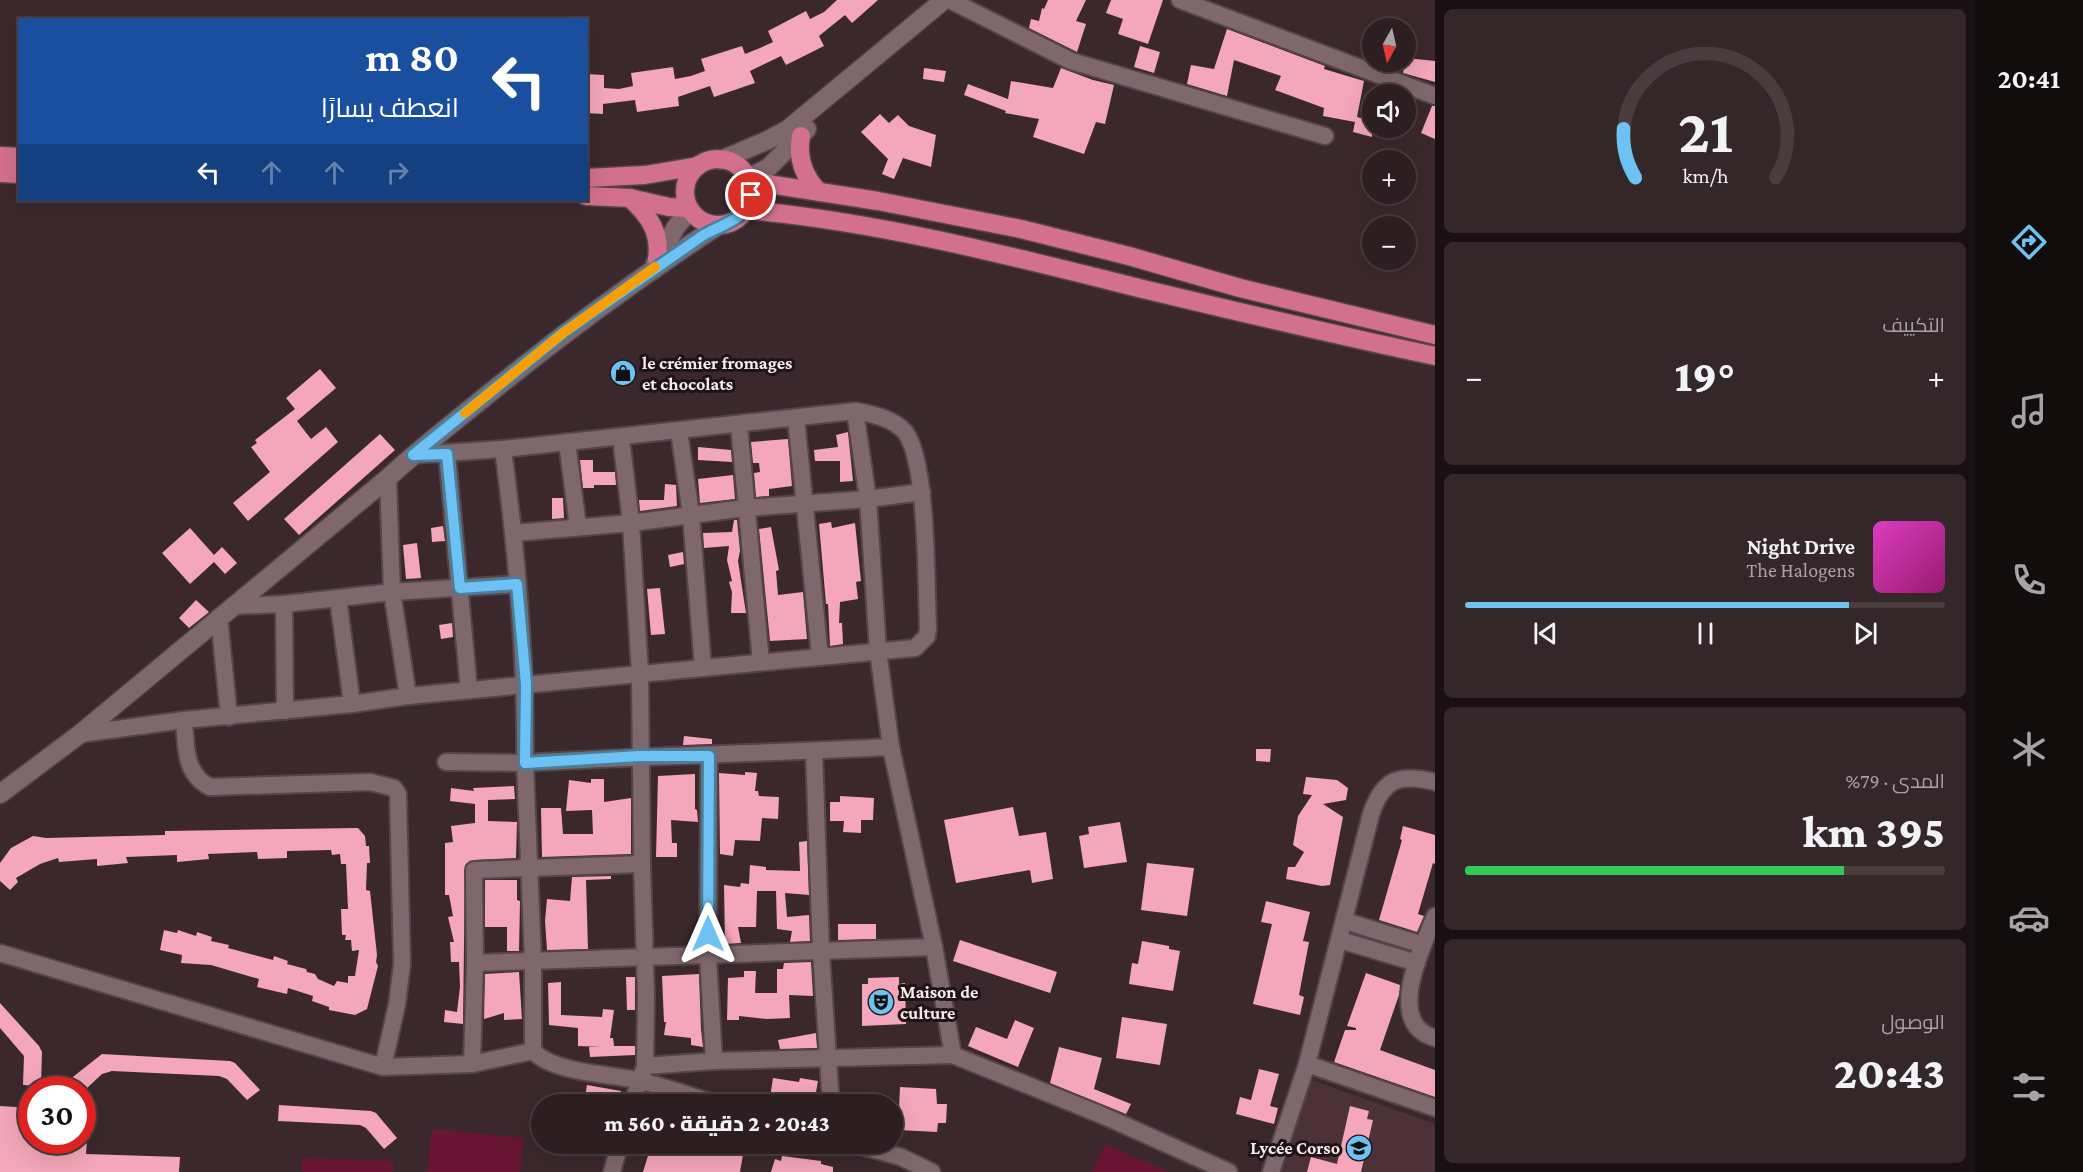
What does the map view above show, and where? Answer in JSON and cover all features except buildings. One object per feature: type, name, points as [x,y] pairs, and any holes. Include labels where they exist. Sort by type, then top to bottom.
[{"type":"highway","points":[[801,135],[800,153],[804,170],[819,192]]},
{"type":"highway","points":[[0,156],[18,157]]},
{"type":"highway","points":[[588,178],[645,175],[721,160],[736,165],[748,179],[751,195],[746,210],[734,221],[719,225],[702,222],[689,209],[685,197],[686,183],[698,166]]},
{"type":"highway","points":[[0,173],[18,174]]},
{"type":"highway","points":[[748,179],[1021,229],[1130,256],[1251,291],[1435,335]]},
{"type":"highway","points":[[588,196],[630,198],[689,209]]},
{"type":"highway","points":[[630,198],[655,228],[658,238],[654,264]]},
{"type":"highway","points":[[746,210],[822,217],[1012,255],[1339,336],[1435,356]]},
{"type":"main road","points":[[721,160],[787,130],[944,0]]},
{"type":"main road","points":[[748,179],[768,168],[801,135],[809,124],[809,112]]},
{"type":"main road","points":[[654,264],[689,209]]},
{"type":"main road","points":[[0,794],[80,734],[413,455],[563,333],[654,264],[719,225]]},
{"type":"street","points":[[950,0],[1071,61],[1325,136]]},
{"type":"street","points":[[1180,0],[1435,96]]},
{"type":"street","points":[[80,734],[184,720],[352,704],[408,696],[915,648],[927,636],[922,492],[914,450],[904,431],[887,419],[855,411],[503,449],[413,455]]},
{"type":"street","points":[[855,411],[868,499],[878,651],[891,747],[934,947],[953,1056]]},
{"type":"street","points":[[796,418],[820,657]]},
{"type":"street","points":[[739,425],[761,663]]},
{"type":"street","points":[[679,431],[691,515],[703,668]]},
{"type":"street","points":[[621,437],[630,523],[640,674],[645,957],[642,1073],[635,1094]]},
{"type":"street","points":[[567,442],[578,528]]},
{"type":"street","points":[[503,449],[514,533],[526,684],[525,763],[533,961],[533,1051],[540,1059],[555,1064],[642,1073],[714,1061],[953,1056],[1104,1116],[1228,1172]]},
{"type":"street","points":[[447,454],[469,690]]},
{"type":"street","points":[[388,478],[392,592],[408,696]]},
{"type":"street","points":[[514,533],[922,492]]},
{"type":"street","points":[[229,717],[226,612],[392,592],[517,584]]},
{"type":"street","points":[[338,598],[352,704]]},
{"type":"street","points":[[284,604],[285,711]]},
{"type":"street","points":[[184,720],[187,757],[192,771],[201,782],[210,787],[370,782],[394,788],[398,794],[402,964],[397,1004],[382,1067]]},
{"type":"street","points":[[446,762],[525,763],[640,756],[709,756],[891,747]]},
{"type":"street","points":[[814,751],[821,952],[831,1094]]},
{"type":"street","points":[[709,756],[708,956],[714,1061]]},
{"type":"street","points":[[1271,1172],[1307,1064],[1378,793],[1390,784],[1403,779],[1416,778],[1435,782]]},
{"type":"street","points":[[472,1064],[475,963],[474,870],[642,864]]},
{"type":"street","points":[[1435,916],[1417,963],[1408,1003],[1410,1018],[1425,1035],[1435,1038]]},
{"type":"street","points":[[1345,921],[1423,945]]},
{"type":"street","points":[[1340,940],[1417,963]]},
{"type":"street","points":[[475,963],[934,947]]},
{"type":"street","points":[[0,953],[382,1067],[472,1064],[533,1051]]},
{"type":"street","points":[[1307,1064],[1435,1108]]},
{"type":"street","points":[[642,1073],[693,1094]]},
{"type":"street","points":[[612,1172],[617,1154]]},
{"type":"street","points":[[890,1154],[932,1172]]},
{"type":"shaded area","name":"Lycée Corso","points":[[1306,1078],[1435,1124],[1435,1172],[1276,1172]]},
{"type":"shaded area","points":[[432,1129],[524,1138],[520,1172],[427,1172]]},
{"type":"shaded area","points":[[1105,1144],[1168,1172],[1092,1172]]},
{"type":"shaded area","points":[[302,1158],[393,1161],[393,1172],[302,1172]]},
{"type":"slow traffic","points":[[465,413],[563,333],[655,267]]},
{"type":"place","name":"le crémier fromages et chocolats","points":[[623,373]]},
{"type":"place","name":"Maison de culture","points":[[881,1002]]},
{"type":"place","name":"Lycée Corso","points":[[1359,1148]]},
{"type":"route","points":[[708,934],[709,756],[640,756],[525,763],[526,684],[517,584],[460,588],[447,454],[413,455],[563,333],[702,236],[719,225],[727,224],[741,216],[746,210],[751,195]]}]
